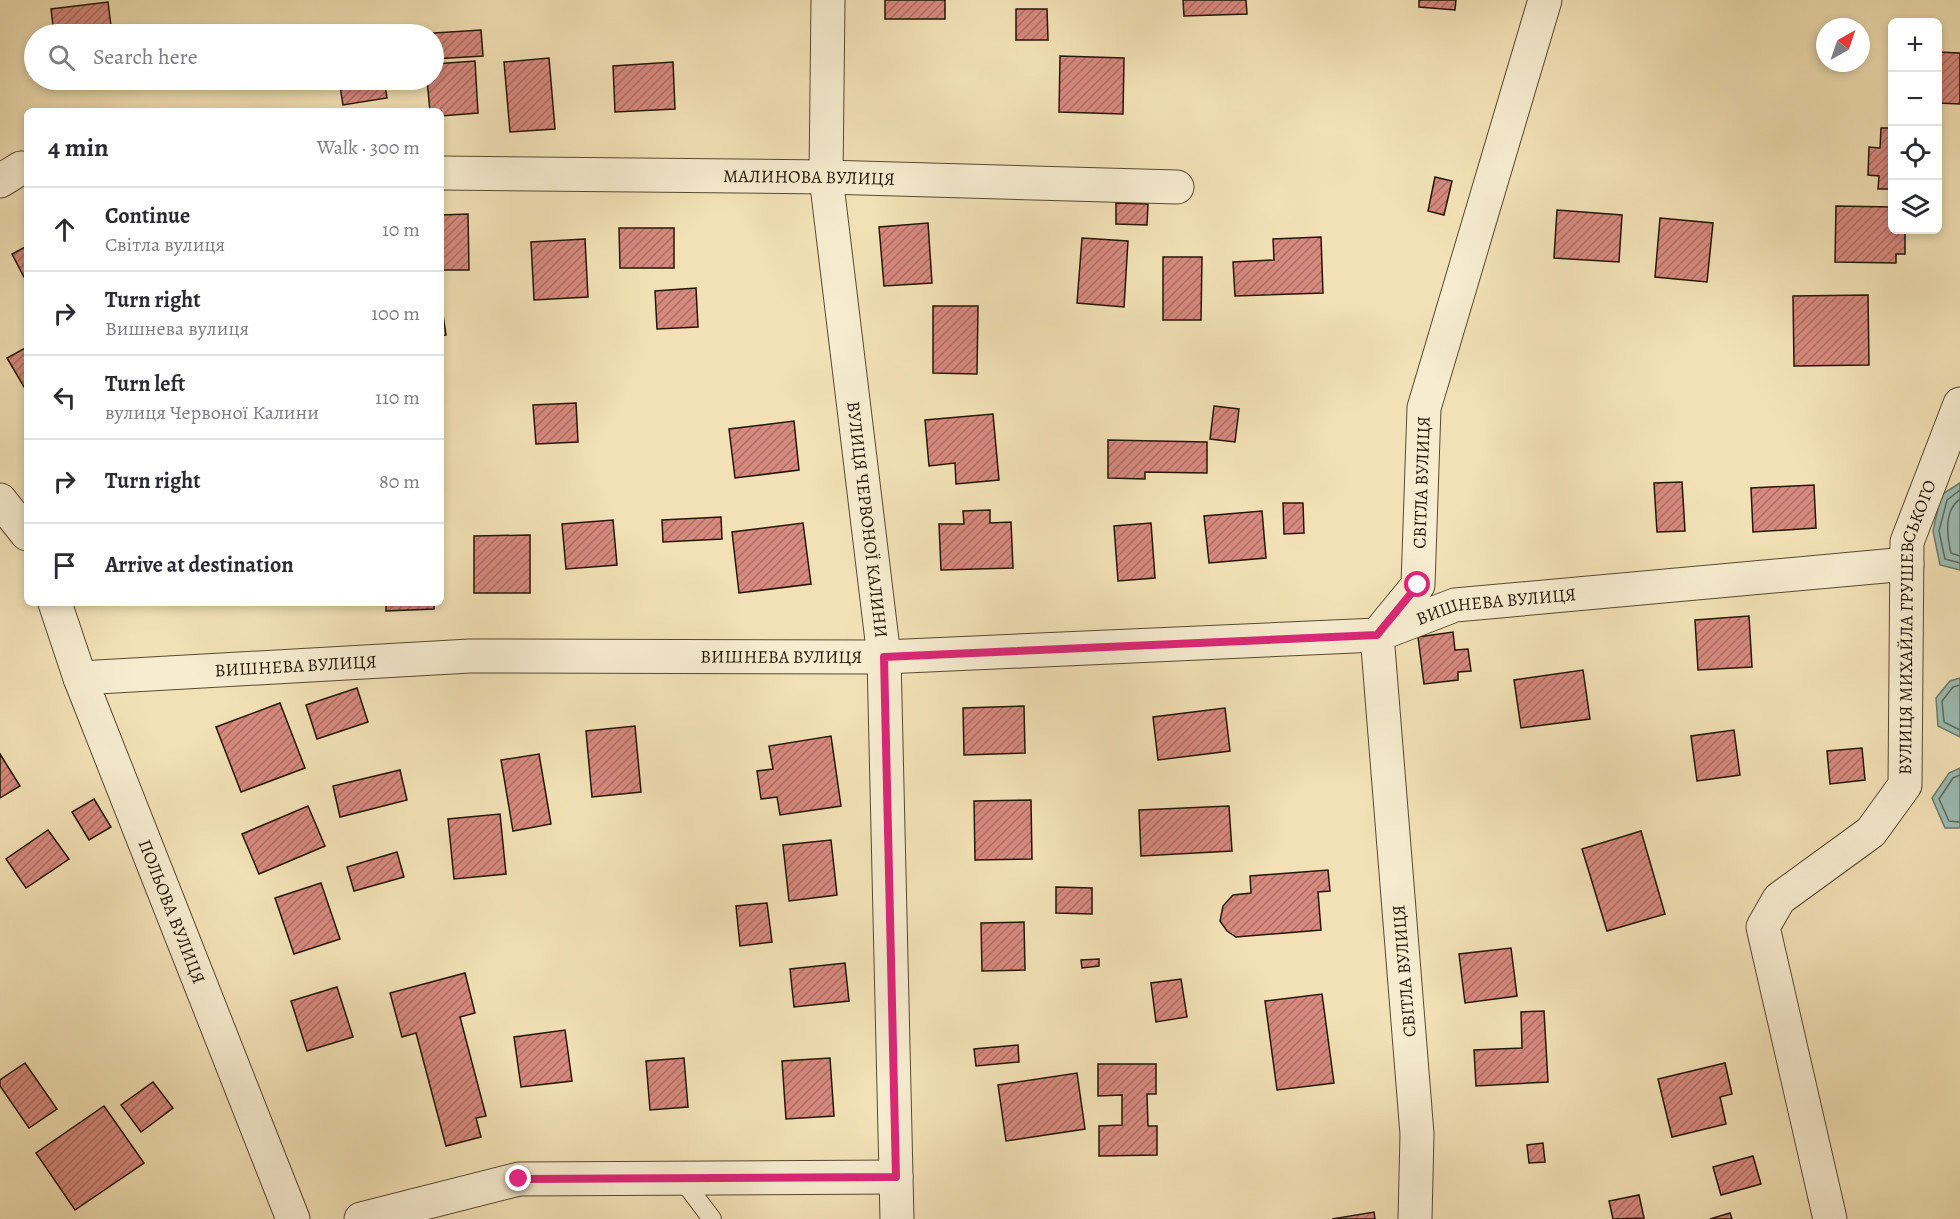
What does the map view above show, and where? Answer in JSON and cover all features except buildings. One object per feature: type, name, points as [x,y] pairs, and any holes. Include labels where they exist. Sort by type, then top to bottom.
[{"type":"street","name":"ВУЛИЦЯ ЧЕРВОНОЇ КАЛИНИ","points":[[828,0],[826,177],[884,657],[897,1219]]},
{"type":"street","name":"СВІТЛА ВУЛИЦЯ","points":[[1415,1219],[1417,1134],[1377,635],[1418,585],[1424,408],[1545,0]]},
{"type":"street","points":[[0,181],[24,168]]},
{"type":"street","name":"МАЛИНОВА ВУЛИЦЯ","points":[[444,173],[826,177],[1177,187]]},
{"type":"street","name":"ВУЛИЦЯ МИХАЙЛА ГРУШЕВСЬКОГО","points":[[1830,1219],[1763,927],[1779,899],[1871,832],[1905,785],[1907,542],[1960,404]]},
{"type":"street","points":[[0,500],[24,530]]},
{"type":"street","name":"ВИШНЕВА ВУЛИЦЯ","points":[[80,678],[470,656],[884,657],[1377,635],[1455,605],[1906,564]]},
{"type":"street","name":"ПОЛЬОВА ВУЛИЦЯ","points":[[56,606],[80,678],[293,1219]]},
{"type":"street","points":[[361,1219],[519,1179],[896,1177]]},
{"type":"lane","points":[[681,1178],[712,1219]]},
{"type":"water","points":[[1960,483],[1960,570],[1940,565],[1933,531],[1941,495]]},
{"type":"water","points":[[1960,678],[1960,737],[1938,726],[1936,698],[1950,681]]},
{"type":"water","points":[[1960,768],[1960,828],[1945,828],[1932,798],[1949,773]]},
{"type":"route","points":[[519,1179],[896,1177],[884,657],[1377,635],[1418,585]]}]
